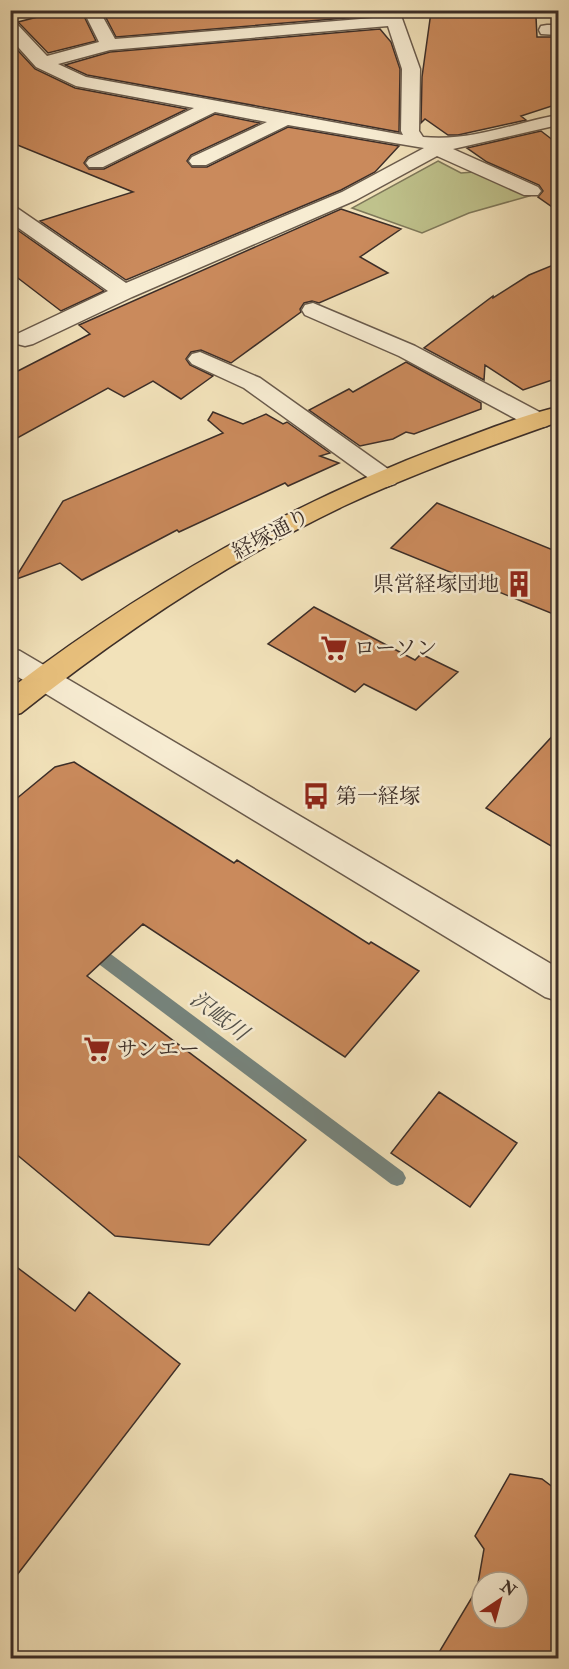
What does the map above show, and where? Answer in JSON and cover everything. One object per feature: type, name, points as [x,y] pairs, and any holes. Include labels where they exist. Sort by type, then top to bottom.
[{"type":"main road","name":"経塚通り","points":[[10,705],[128,618],[230,555],[306,514],[386,479],[548,417]]},
{"type":"street","points":[[91,10],[109,45]]},
{"type":"street","points":[[42,63],[109,45],[263,33],[392,16],[411,69],[410,130],[416,140]]},
{"type":"street","points":[[254,18],[263,33]]},
{"type":"street","points":[[10,27],[42,63],[59,74],[82,82],[392,139],[416,140],[440,147],[531,191]]},
{"type":"street","points":[[96,163],[213,106]]},
{"type":"street","points":[[199,161],[286,119]]},
{"type":"street","points":[[25,339],[124,292],[349,196],[440,147],[558,120]]},
{"type":"street","points":[[10,212],[124,292]]},
{"type":"street","points":[[313,310],[548,417]]},
{"type":"street","points":[[200,359],[252,383],[386,479]]},
{"type":"street","points":[[10,658],[558,986]]},
{"type":"green space","points":[[438,161],[461,173],[474,172],[529,196],[469,213],[422,233],[352,208]]},
{"type":"building","points":[[65,10],[81,10],[96,41],[48,53],[18,22]]},
{"type":"building","points":[[102,10],[365,10],[370,16],[116,37]]},
{"type":"building","points":[[431,12],[536,17],[537,37],[558,37],[558,104],[521,116],[526,120],[458,135],[448,135],[425,119],[421,123],[422,77]]},
{"type":"building","points":[[380,29],[391,42],[400,69],[399,132],[87,75],[65,65],[110,52]]},
{"type":"building","points":[[10,42],[35,69],[75,88],[187,109],[88,157],[84,163],[89,169],[104,169],[215,114],[260,123],[191,155],[187,161],[192,167],[207,167],[288,127],[399,146],[375,172],[341,190],[126,280],[40,221],[133,192],[10,142]]},
{"type":"building","points":[[541,131],[558,144],[558,211],[538,197],[543,191],[539,185],[487,162],[467,148]]},
{"type":"building","points":[[341,209],[401,229],[360,257],[388,273],[319,303],[312,301],[304,303],[300,309],[301,312],[231,363],[201,350],[191,352],[186,359],[190,365],[213,376],[181,399],[153,381],[124,397],[108,388],[10,442],[10,375],[90,334],[79,325]]},
{"type":"building","points":[[16,229],[104,291],[61,311],[10,272],[10,230]]},
{"type":"building","points":[[558,263],[558,378],[523,390],[485,365],[484,380],[424,348],[493,296],[493,298],[529,275]]},
{"type":"building","points":[[406,362],[481,403],[481,409],[414,434],[406,432],[393,439],[360,446],[309,410],[349,389],[353,392]]},
{"type":"building","points":[[213,412],[243,424],[266,414],[283,424],[287,422],[330,453],[320,456],[339,463],[288,486],[285,483],[179,532],[177,530],[82,580],[60,563],[14,580],[63,501],[223,433],[208,420]]},
{"type":"building","name":"県営経塚団地","points":[[437,503],[558,552],[558,616],[391,548]]},
{"type":"building","name":"ローソン","points":[[314,607],[415,660],[421,654],[458,672],[416,710],[364,684],[355,692],[268,644]]},
{"type":"building","points":[[558,730],[558,850],[486,808]]},
{"type":"building","points":[[74,762],[234,863],[237,860],[369,944],[371,942],[419,971],[345,1057],[143,924],[87,976],[306,1140],[209,1245],[115,1236],[10,1149],[10,804],[55,767]]},
{"type":"building","points":[[439,1092],[517,1143],[470,1207],[391,1153]]},
{"type":"building","points":[[10,1262],[75,1311],[89,1292],[180,1364],[10,1584]]},
{"type":"building","points":[[510,1474],[542,1479],[558,1491],[558,1659],[435,1659],[470,1601],[470,1630],[530,1630],[530,1570],[480,1570],[484,1549],[475,1536]]},
{"type":"waterway","name":"沢岻川","points":[[90,948],[397,1178]]},
{"type":"place","name":"県営経塚団地","points":[[519,584]]},
{"type":"place","name":"ローソン","points":[[334,648]]},
{"type":"place","name":"第一経塚","points":[[316,796]]},
{"type":"place","name":"サンエー","points":[[97,1049]]}]
